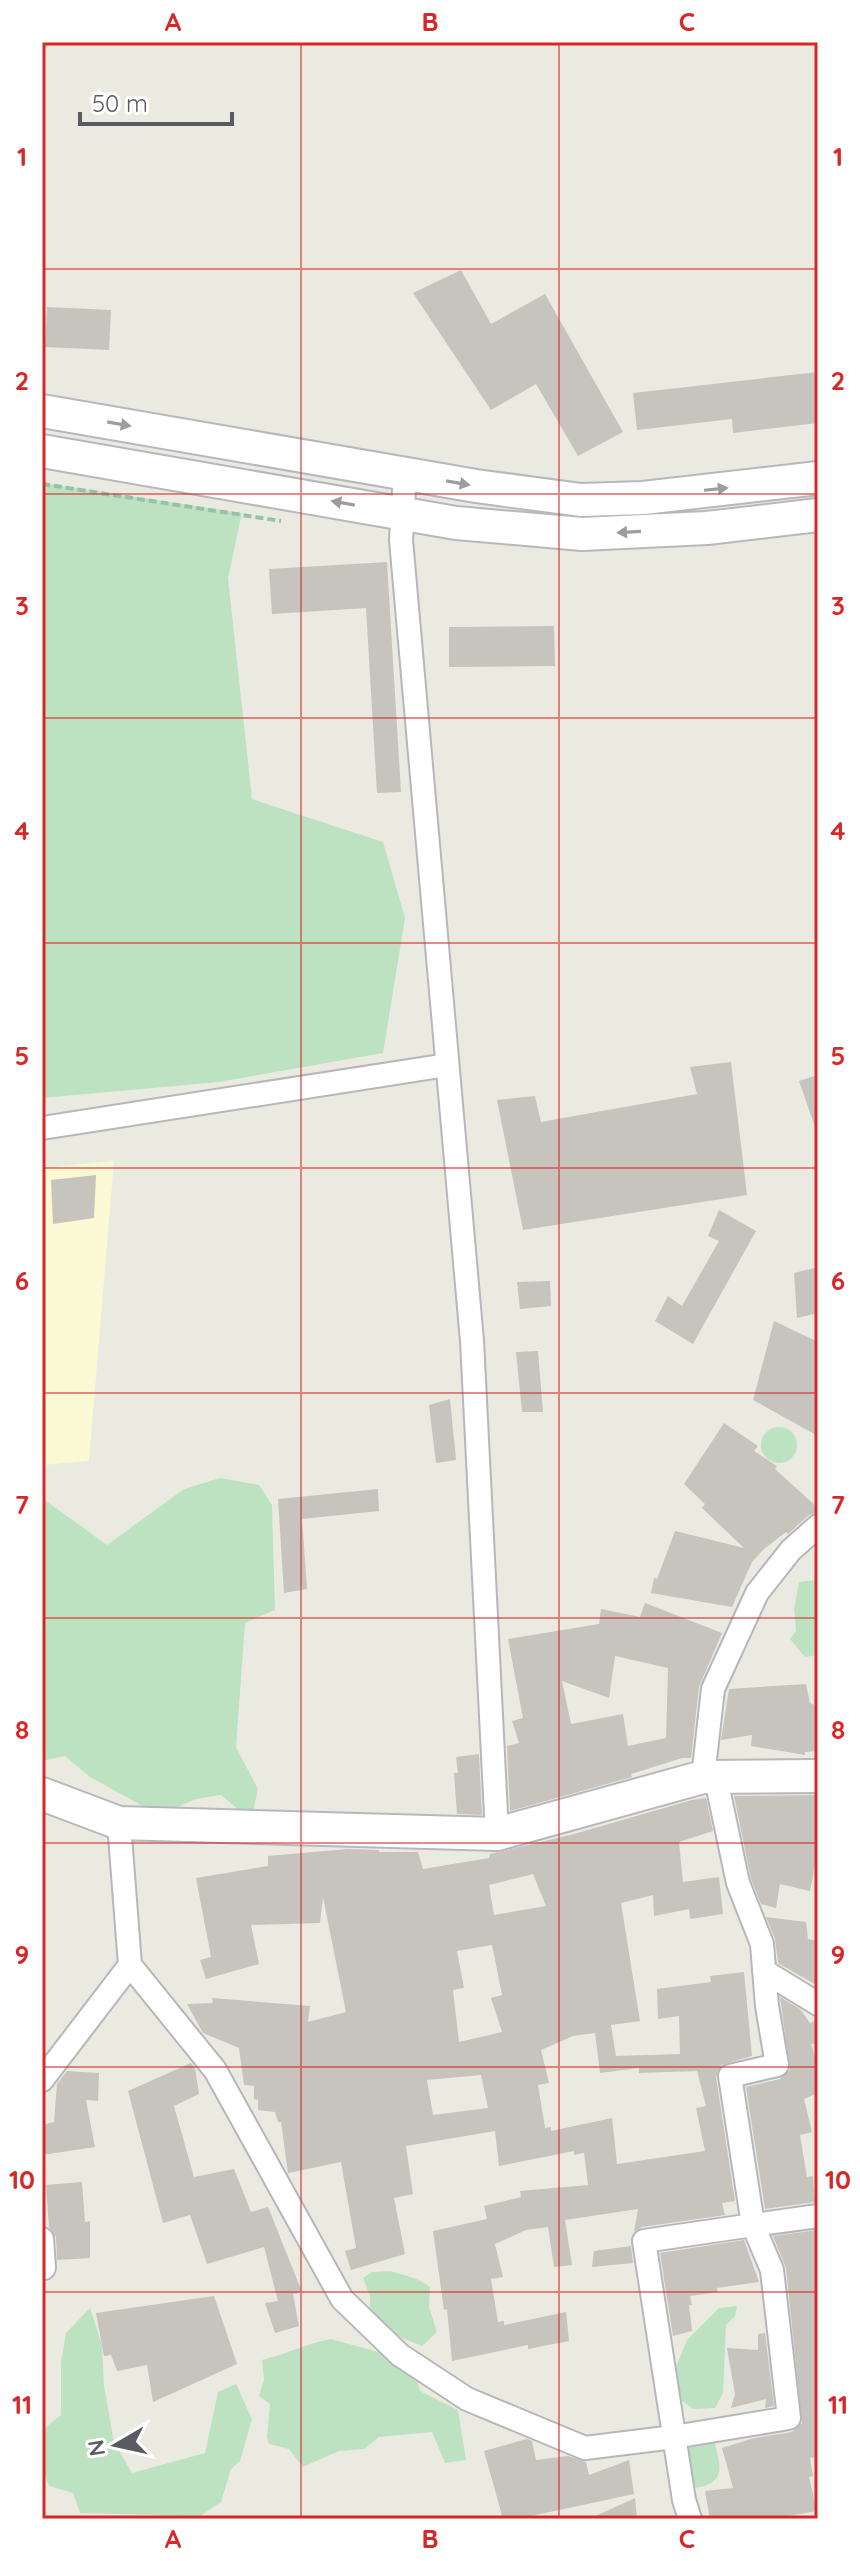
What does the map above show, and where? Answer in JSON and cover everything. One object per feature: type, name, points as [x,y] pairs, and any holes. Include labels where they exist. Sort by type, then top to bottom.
[{"type":"main road","points":[[42,411],[476,486],[581,500],[643,498],[818,478]]},
{"type":"main road","points":[[42,451],[456,523],[582,534],[707,528],[818,515]]},
{"type":"main road","points":[[581,500],[582,534]]},
{"type":"main road","points":[[42,1794],[119,1823],[497,1834],[710,1778],[818,1776]]},
{"type":"street","points":[[405,474],[401,540],[472,1341],[497,1834]]},
{"type":"street","points":[[42,1128],[447,1065]]},
{"type":"street","points":[[119,1823],[130,1965],[215,2070],[342,2299],[400,2355],[467,2399],[585,2448],[789,2418],[772,2270],[753,2225],[730,2076],[777,2065],[762,1944],[738,1883],[710,1778],[713,1689],[757,1593],[791,1550],[818,1526]]},
{"type":"street","points":[[42,2080],[130,1965]]},
{"type":"street","points":[[764,1971],[818,2004]]},
{"type":"street","points":[[690,2519],[684,2500],[644,2241],[818,2216]]},
{"type":"street","points":[[42,2239],[44,2268]]},
{"type":"path","points":[[42,484],[292,523]]},
{"type":"shaded area","points":[[114,1161],[89,1461],[42,1465],[42,1168]]},
{"type":"green space","points":[[42,483],[242,513],[228,578],[252,799],[383,842],[405,918],[383,1053],[219,1082],[42,1098]]},
{"type":"green space","points":[[779,1427],[792,1432],[797,1445],[792,1458],[779,1463],[766,1458],[761,1445],[766,1432]]},
{"type":"green space","points":[[220,1478],[259,1485],[272,1505],[275,1610],[245,1623],[236,1747],[258,1789],[251,1820],[221,1795],[196,1799],[173,1809],[150,1810],[90,1777],[65,1756],[42,1761],[42,1498],[107,1545],[184,1489]]},
{"type":"green space","points":[[818,1581],[818,1655],[805,1657],[790,1639],[796,1631],[794,1609],[799,1582]]},
{"type":"green space","points":[[390,2271],[430,2287],[429,2307],[437,2332],[422,2346],[370,2322],[370,2296],[363,2278],[372,2272]]},
{"type":"green space","points":[[737,2306],[735,2316],[726,2325],[723,2393],[715,2408],[693,2409],[674,2395],[674,2372],[687,2340],[719,2308]]},
{"type":"green space","points":[[90,2308],[102,2345],[104,2386],[114,2442],[132,2473],[205,2453],[218,2392],[236,2384],[252,2419],[240,2461],[231,2469],[221,2502],[200,2516],[80,2513],[73,2493],[49,2486],[42,2466],[42,2430],[61,2415],[61,2363],[66,2333]]},
{"type":"green space","points":[[331,2339],[411,2361],[420,2391],[458,2410],[466,2460],[445,2463],[432,2432],[379,2437],[364,2449],[339,2451],[303,2467],[289,2449],[269,2444],[270,2404],[259,2396],[264,2380],[262,2360]]},
{"type":"green space","points":[[714,2440],[719,2472],[713,2482],[695,2488],[690,2467],[684,2462],[679,2444]]},
{"type":"building","points":[[461,270],[491,324],[545,294],[623,432],[578,456],[536,384],[491,410],[413,293]]},
{"type":"building","points":[[47,307],[111,310],[109,350],[45,347]]},
{"type":"building","points":[[818,372],[818,423],[733,433],[732,419],[637,430],[633,393]]},
{"type":"building","points":[[387,562],[401,792],[377,793],[366,608],[272,614],[269,569]]},
{"type":"building","points":[[554,626],[555,666],[449,667],[449,627]]},
{"type":"building","points":[[731,1062],[747,1195],[523,1230],[497,1100],[535,1096],[541,1122],[697,1094],[690,1067]]},
{"type":"building","points":[[818,1075],[818,1127],[815,1127],[799,1081]]},
{"type":"building","points":[[96,1175],[94,1218],[53,1224],[51,1180]]},
{"type":"building","points":[[719,1210],[756,1231],[693,1344],[655,1321],[668,1296],[682,1306],[719,1241],[708,1236]]},
{"type":"building","points":[[818,1267],[818,1313],[797,1318],[794,1273]]},
{"type":"building","points":[[550,1281],[551,1306],[520,1309],[517,1282]]},
{"type":"building","points":[[774,1321],[818,1342],[818,1436],[753,1400]]},
{"type":"building","points":[[538,1351],[543,1412],[522,1412],[516,1352]]},
{"type":"building","points":[[450,1399],[456,1460],[436,1463],[429,1405]]},
{"type":"building","points":[[724,1423],[758,1446],[754,1451],[777,1466],[775,1469],[818,1508],[818,1512],[809,1515],[788,1534],[786,1532],[752,1562],[732,1607],[651,1593],[654,1578],[657,1579],[675,1531],[744,1548],[702,1508],[705,1504],[684,1484]]},
{"type":"building","points":[[378,1489],[379,1511],[302,1519],[307,1589],[284,1593],[278,1499]]},
{"type":"building","points":[[645,1603],[722,1633],[699,1687],[691,1758],[682,1758],[631,1774],[632,1777],[510,1811],[507,1746],[519,1743],[512,1721],[523,1718],[508,1639],[599,1624],[601,1609],[640,1617]],"holes":[[[615,1656],[668,1668],[666,1738],[628,1746],[623,1714],[571,1724],[562,1681],[609,1698]]]},
{"type":"building","points":[[806,1684],[810,1703],[818,1706],[818,1751],[805,1752],[805,1755],[751,1746],[752,1735],[721,1740],[729,1689]]},
{"type":"building","points":[[479,1754],[482,1815],[457,1814],[456,1757]]},
{"type":"building","points":[[818,1795],[818,1849],[810,1891],[780,1884],[776,1908],[761,1904],[751,1879],[734,1796]]},
{"type":"building","points":[[706,1798],[713,1831],[679,1842],[683,1882],[719,1877],[723,1914],[690,1919],[689,1909],[654,1916],[653,1895],[621,1903],[640,2021],[611,2025],[616,2056],[680,2054],[679,2016],[658,2019],[657,1989],[711,1982],[710,1976],[744,1972],[752,2056],[721,2065],[716,2077],[735,2201],[722,2203],[725,2215],[642,2227],[634,2232],[638,2209],[565,2220],[572,2265],[554,2267],[548,2227],[526,2230],[495,2244],[503,2277],[491,2279],[498,2322],[504,2321],[504,2325],[566,2312],[569,2341],[528,2349],[528,2345],[452,2361],[447,2309],[444,2310],[433,2231],[487,2219],[484,2206],[521,2197],[520,2191],[588,2185],[584,2153],[574,2155],[574,2151],[499,2166],[495,2131],[406,2146],[413,2194],[394,2198],[405,2254],[351,2270],[345,2251],[356,2248],[341,2162],[288,2173],[281,2122],[278,2122],[275,2112],[258,2110],[254,2086],[244,2085],[239,2048],[203,2033],[187,2004],[213,2003],[212,1998],[310,2006],[308,2022],[346,2012],[323,1897],[320,1923],[251,1925],[259,1964],[206,1979],[200,1960],[211,1957],[196,1878],[268,1866],[268,1856],[348,1849],[418,1852],[423,1869],[489,1858],[490,1854]],"holes":[[[533,1874],[546,1906],[494,1915],[489,1885]],[[492,1945],[502,1995],[491,1998],[502,2032],[459,2042],[453,1990],[464,1988],[457,1951]],[[595,2033],[600,2073],[639,2068],[639,2073],[697,2071],[706,2106],[696,2108],[705,2151],[617,2164],[612,2118],[551,2131],[551,2127],[545,2128],[538,2085],[549,2083],[541,2050],[573,2036]],[[481,2075],[488,2108],[433,2115],[427,2080]]]},
{"type":"building","points":[[766,1917],[806,1922],[808,1939],[818,1941],[818,1986],[778,1963],[775,1939]]},
{"type":"building","points":[[780,1997],[800,2009],[810,2023],[818,2020],[818,2043],[811,2044],[818,2066],[818,2093],[804,2099],[812,2132],[800,2135],[807,2177],[813,2176],[815,2202],[765,2209],[746,2087],[780,2079],[790,2070]]},
{"type":"building","points":[[191,2063],[195,2068],[199,2094],[174,2106],[194,2177],[234,2169],[251,2212],[268,2207],[302,2292],[293,2294],[299,2326],[275,2333],[265,2303],[278,2301],[264,2247],[207,2264],[190,2215],[163,2223],[128,2091]]},
{"type":"building","points":[[67,2071],[99,2073],[98,2101],[86,2100],[95,2147],[42,2155],[42,2125],[54,2122],[57,2084]]},
{"type":"building","points":[[82,2182],[85,2222],[90,2221],[90,2258],[57,2260],[56,2237],[49,2227],[46,2185]]},
{"type":"building","points":[[818,2230],[818,2457],[810,2458],[813,2476],[809,2477],[817,2511],[772,2519],[710,2519],[705,2491],[733,2488],[722,2448],[754,2438],[792,2432],[802,2423],[786,2268],[773,2236]]},
{"type":"building","points":[[744,2240],[759,2282],[717,2288],[718,2292],[690,2296],[692,2331],[673,2336],[660,2253]]},
{"type":"building","points":[[631,2246],[633,2263],[592,2267],[594,2251]]},
{"type":"building","points":[[214,2296],[237,2364],[153,2402],[147,2365],[117,2371],[111,2355],[104,2356],[96,2313]]},
{"type":"building","points":[[765,2333],[774,2406],[765,2408],[766,2399],[731,2408],[735,2394],[727,2348],[758,2350],[758,2334]]},
{"type":"building","points":[[527,2439],[532,2441],[536,2460],[568,2456],[586,2462],[589,2475],[629,2460],[634,2494],[517,2519],[503,2519],[484,2451]]},
{"type":"building","points":[[635,2498],[637,2519],[589,2519]]}]
